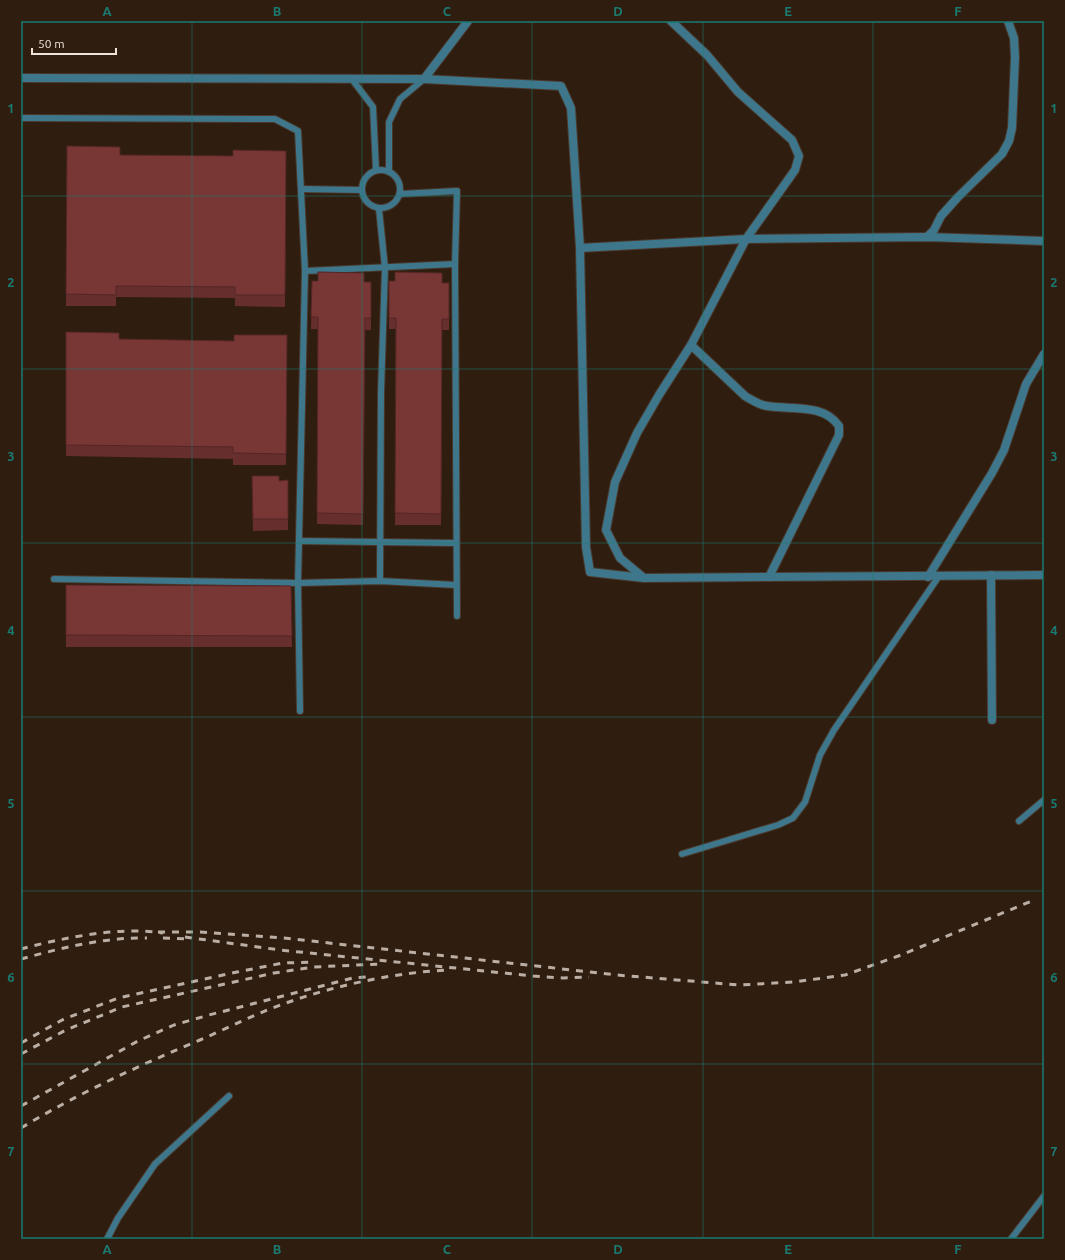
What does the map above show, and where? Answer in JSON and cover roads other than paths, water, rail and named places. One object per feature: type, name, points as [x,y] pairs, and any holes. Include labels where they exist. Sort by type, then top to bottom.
[{"type":"street","points":[[424,78],[468,21]]},
{"type":"street","points":[[644,578],[620,558],[606,530],[615,482],[637,433],[691,345],[746,239],[795,170],[798,156],[792,140],[738,92],[707,55],[671,21]]},
{"type":"street","points":[[927,237],[934,230],[941,216],[1002,154],[1009,141],[1012,128],[1015,57],[1014,38],[1008,21]]},
{"type":"street","points":[[21,78],[424,78],[561,86],[571,108],[580,248],[586,547],[590,572],[644,578],[1044,575]]},
{"type":"street","points":[[580,248],[746,239],[927,237],[1044,241]]},
{"type":"street","points":[[691,345],[745,396],[755,402],[766,406],[816,410],[827,414],[839,426],[839,435],[769,576]]},
{"type":"street","points":[[928,577],[992,473],[1004,450],[1026,384],[1044,354]]},
{"type":"street","points":[[991,575],[992,720]]},
{"type":"lane","points":[[351,78],[373,107],[376,170]]},
{"type":"lane","points":[[389,172],[389,122],[400,99],[424,78]]},
{"type":"lane","points":[[21,118],[275,119],[298,130],[305,271],[298,584],[300,711]]},
{"type":"lane","points":[[376,170],[389,172],[399,181],[400,194],[393,205],[379,209],[367,203],[362,190],[366,178],[376,170]]},
{"type":"lane","points":[[301,189],[362,190]]},
{"type":"lane","points":[[400,194],[458,191],[455,264],[457,616]]},
{"type":"lane","points":[[379,209],[385,268],[381,392],[380,581]]},
{"type":"lane","points":[[305,271],[455,264]]},
{"type":"lane","points":[[299,542],[456,543]]},
{"type":"lane","points":[[682,854],[778,825],[793,818],[805,802],[820,756],[834,730],[939,576]]},
{"type":"lane","points":[[54,579],[298,584],[380,581],[456,585]]},
{"type":"lane","points":[[1019,821],[1044,800]]},
{"type":"lane","points":[[107,1239],[118,1218],[155,1164],[229,1096]]},
{"type":"lane","points":[[1011,1239],[1044,1196]]},
{"type":"railway","points":[[158,932],[199,932],[284,938],[617,975],[739,985],[794,982],[845,975],[901,955],[1034,900]]},
{"type":"railway","points":[[21,949],[92,934],[129,931],[163,933]]},
{"type":"railway","points":[[185,937],[280,950],[533,976],[563,978],[589,977]]},
{"type":"railway","points":[[21,959],[67,947],[99,941],[147,938]]},
{"type":"railway","points":[[163,938],[191,939]]},
{"type":"railway","points":[[21,1043],[62,1020],[118,998],[283,963],[315,962]]},
{"type":"railway","points":[[21,1054],[66,1030],[122,1007],[274,973],[314,967],[380,964]]},
{"type":"railway","points":[[21,1128],[65,1103],[109,1081],[278,1006],[327,990],[368,980],[409,973],[449,970]]},
{"type":"railway","points":[[21,1106],[138,1041],[174,1025],[353,978],[367,977]]}]
